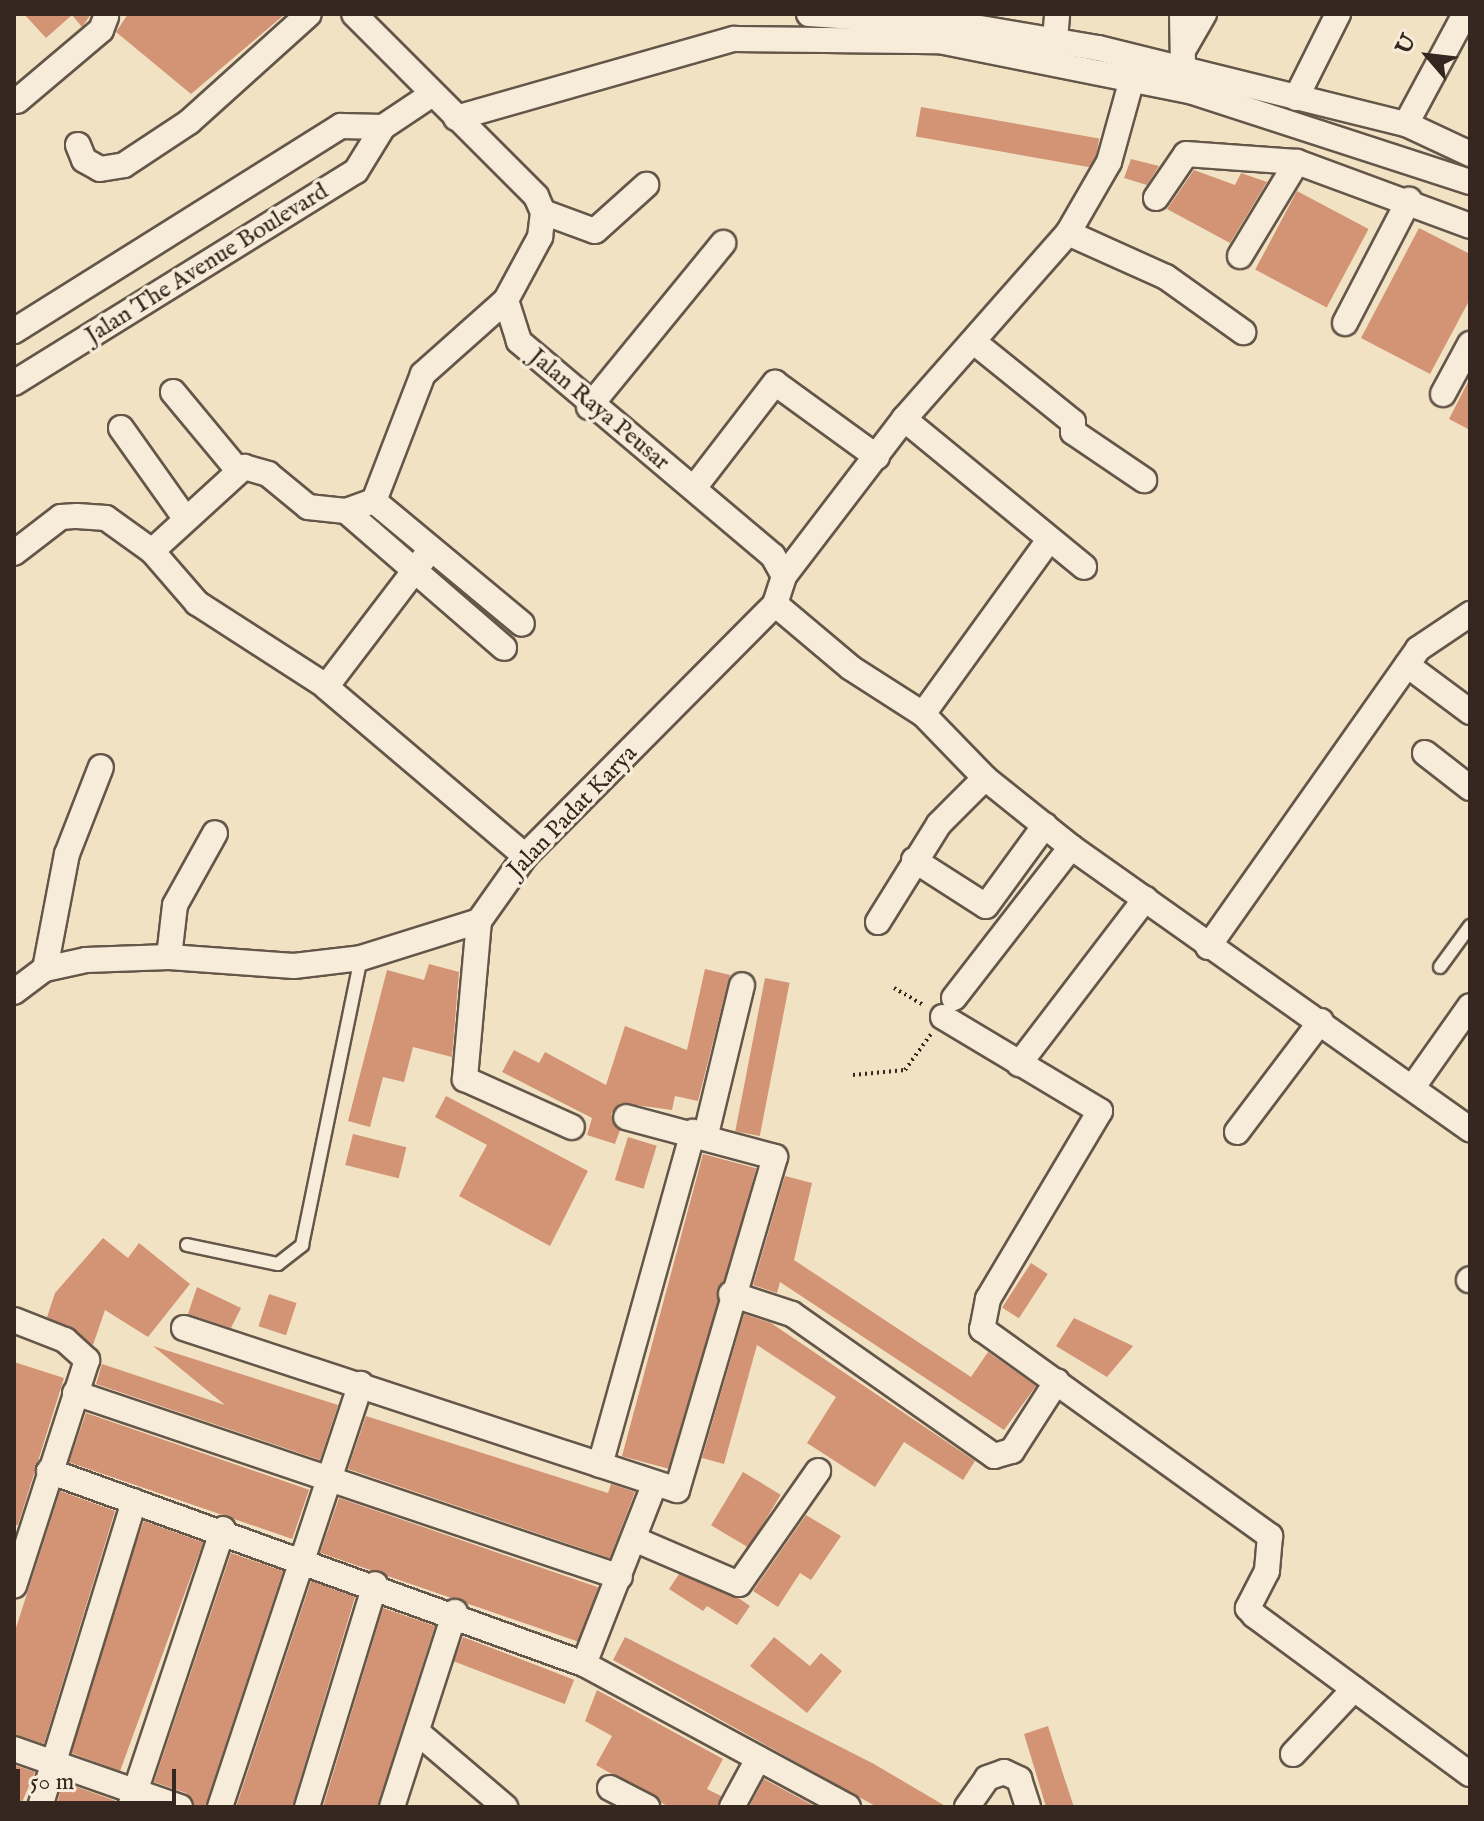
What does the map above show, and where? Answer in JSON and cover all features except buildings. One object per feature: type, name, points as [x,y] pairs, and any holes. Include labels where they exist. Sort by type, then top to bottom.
[{"type":"street","points":[[78,145],[84,160],[100,169],[124,165],[189,122],[309,14]]},
{"type":"street","points":[[354,14],[431,95],[487,141],[543,212],[595,231],[646,185]]},
{"type":"street","points":[[1055,39],[1057,14]]},
{"type":"street","points":[[1182,14],[1184,57]]},
{"type":"street","points":[[1184,57],[1204,14]]},
{"type":"street","points":[[1296,98],[1338,14]]},
{"type":"street","points":[[1406,124],[1465,14]]},
{"type":"street","points":[[17,101],[101,30],[106,15]]},
{"type":"street","points":[[824,16],[946,19],[1055,39],[1184,57],[1296,98],[1406,124],[1470,154]]},
{"type":"street","points":[[456,118],[734,39],[939,41],[1132,79],[1390,150],[1470,182]]},
{"type":"street","points":[[1132,79],[1109,162],[1068,233],[904,419],[784,576],[775,604],[851,668],[923,714],[985,778],[1071,847],[1208,947],[1415,1084],[1470,1129]]},
{"type":"street","name":"Jalan The Avenue Boulevard","points":[[14,383],[356,171],[383,127],[431,95]]},
{"type":"street","name":"Jalan The Avenue Boulevard","points":[[14,331],[341,126],[383,127]]},
{"type":"street","points":[[1156,198],[1186,154],[1297,162],[1409,200],[1470,226]]},
{"type":"street","points":[[1240,256],[1297,162]]},
{"type":"street","points":[[1345,323],[1409,200]]},
{"type":"street","points":[[173,392],[237,469],[268,474],[308,507],[346,511],[374,501],[423,374],[506,300],[540,237],[543,212]]},
{"type":"street","points":[[1068,233],[1166,277],[1243,332]]},
{"type":"street","points":[[589,407],[723,243]]},
{"type":"street","name":"Jalan Raya Peusar","points":[[506,300],[534,361],[694,488],[773,556],[784,576]]},
{"type":"street","points":[[974,342],[1073,422],[1073,432],[1144,480]]},
{"type":"street","points":[[1443,394],[1470,344]]},
{"type":"street","points":[[694,488],[775,383],[877,457]]},
{"type":"street","points":[[904,419],[1047,543],[1084,567]]},
{"type":"street","points":[[121,428],[185,518]]},
{"type":"street","points":[[152,551],[237,469]]},
{"type":"street","points":[[346,511],[410,571],[494,641],[513,616],[374,501]]},
{"type":"street","points":[[14,553],[61,517],[106,518],[152,551],[197,603],[326,686],[525,856]]},
{"type":"street","points":[[923,714],[1047,543]]},
{"type":"street","points":[[326,686],[410,571],[431,549]]},
{"type":"street","name":"Jalan Padat Karya","points":[[479,921],[525,856],[775,604]]},
{"type":"street","points":[[1208,947],[1407,665],[1470,614]]},
{"type":"street","points":[[1407,665],[1470,712]]},
{"type":"street","points":[[1425,753],[1470,788]]},
{"type":"street","points":[[45,969],[67,854],[101,767]]},
{"type":"street","points":[[878,922],[914,860],[985,778]]},
{"type":"street","points":[[914,860],[986,906],[1045,825]]},
{"type":"street","points":[[169,957],[175,905],[215,833]]},
{"type":"street","points":[[1071,847],[948,1008],[1019,1064],[1100,1111],[978,1321],[1270,1536],[1272,1553],[1248,1608],[1470,1774]]},
{"type":"street","points":[[1019,1064],[1145,899]]},
{"type":"street","points":[[14,992],[45,969],[169,957],[294,966],[361,958],[479,921],[465,1079],[572,1127]]},
{"type":"street","points":[[600,1465],[742,985]]},
{"type":"street","points":[[1415,1084],[1470,1006]]},
{"type":"street","points":[[1237,1132],[1321,1021]]},
{"type":"street","points":[[184,1328],[361,1384],[654,1485],[677,1490],[731,1294],[775,1157],[700,1133],[626,1117]]},
{"type":"street","points":[[731,1294],[792,1314],[994,1456],[1012,1451],[1057,1381]]},
{"type":"street","points":[[14,1320],[85,1352],[49,1471],[22,1529],[14,1586]]},
{"type":"street","points":[[220,1807],[361,1384]]},
{"type":"street","points":[[75,1393],[620,1577]]},
{"type":"street","points":[[49,1471],[455,1612],[584,1664],[848,1807]]},
{"type":"street","points":[[634,1539],[739,1584],[818,1471]]},
{"type":"street","points":[[584,1664],[654,1485]]},
{"type":"street","points":[[40,1807],[134,1501]]},
{"type":"street","points":[[132,1800],[223,1529]]},
{"type":"street","points":[[307,1807],[375,1584]]},
{"type":"street","points":[[392,1807],[455,1612]]},
{"type":"street","points":[[1293,1754],[1354,1689]]},
{"type":"street","points":[[417,1732],[505,1807]]},
{"type":"street","points":[[14,1749],[132,1800],[180,1807]]},
{"type":"street","points":[[732,1807],[758,1759]]},
{"type":"street","points":[[967,1807],[987,1778],[1004,1772],[1019,1779],[1028,1807]]},
{"type":"street","points":[[610,1788],[647,1807]]},
{"type":"lane","points":[[1440,967],[1470,926]]},
{"type":"lane","points":[[187,1245],[278,1264],[302,1245],[361,958]]},
{"type":"path","points":[[853,1075],[905,1070],[948,1008],[894,988]]}]
